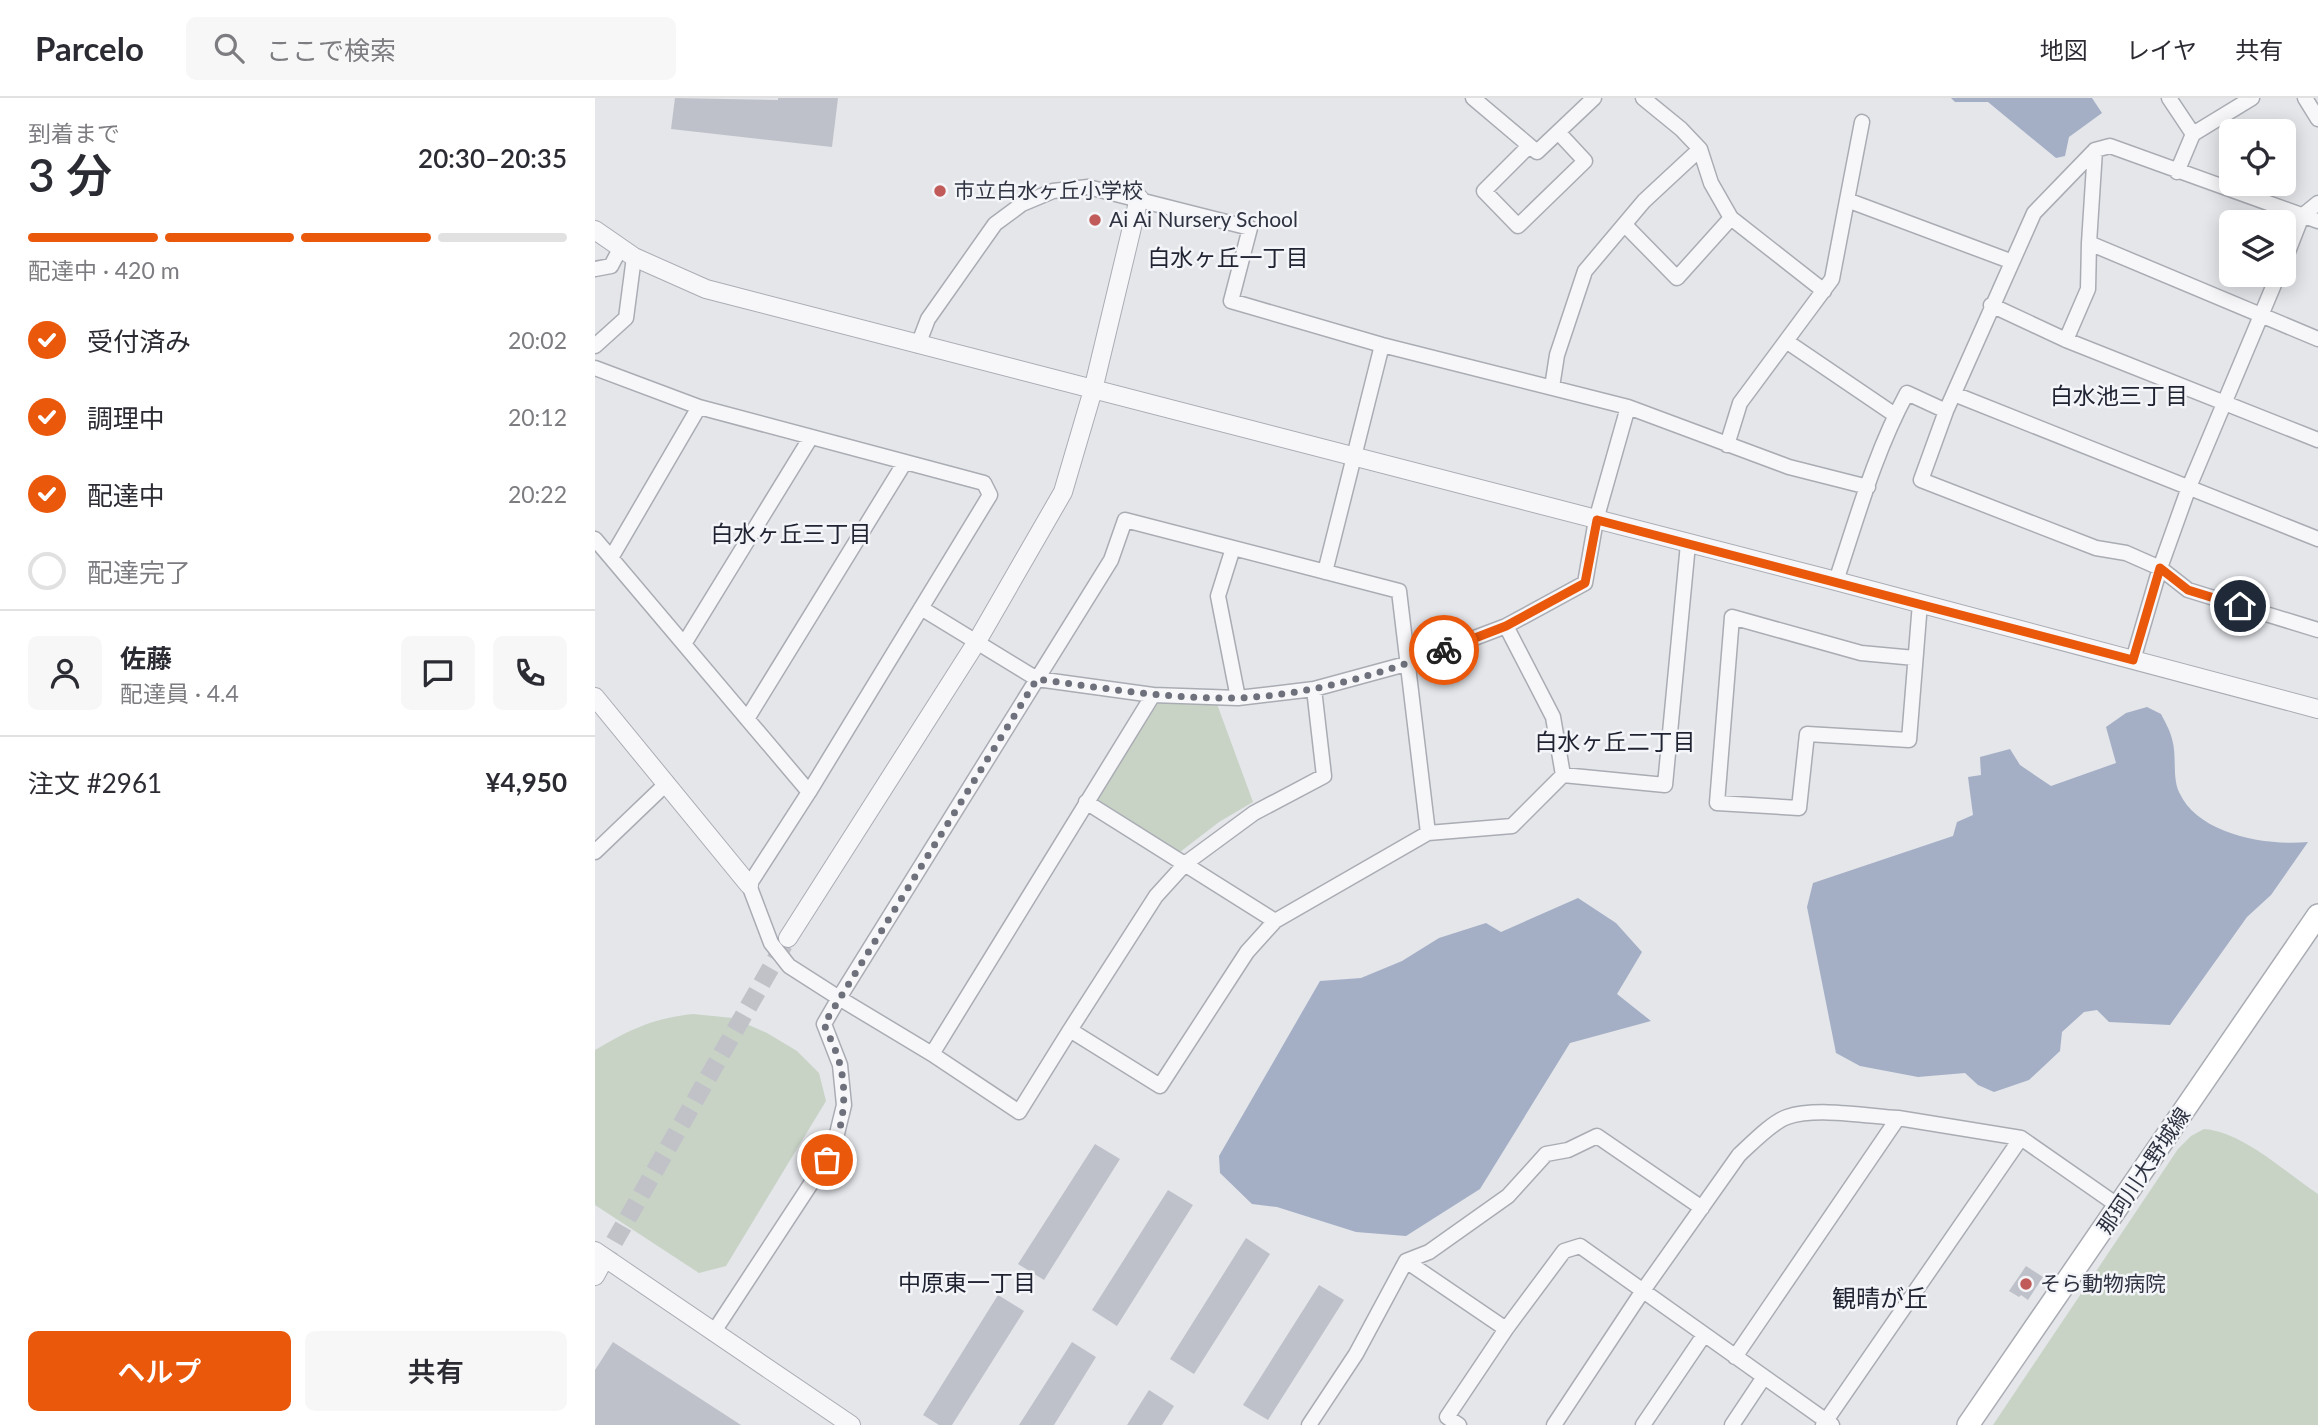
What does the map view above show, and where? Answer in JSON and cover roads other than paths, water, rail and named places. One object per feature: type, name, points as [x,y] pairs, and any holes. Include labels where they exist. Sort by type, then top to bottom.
[{"type":"main road","name":"那珂川大野城線","points":[[1968,1425],[2318,915]]},
{"type":"street","points":[[1473,98],[1537,152],[1594,98]]},
{"type":"street","points":[[1643,98],[1681,129],[1700,149],[1711,183],[1731,218],[1824,291]]},
{"type":"street","points":[[2169,98],[2193,134]]},
{"type":"street","points":[[2177,172],[2193,134],[2252,98]]},
{"type":"street","points":[[2305,98],[2318,119]]},
{"type":"street","points":[[1727,445],[1740,403],[1832,279],[1862,122]]},
{"type":"street","points":[[1529,146],[1484,191],[1518,226],[1585,161],[1558,132]]},
{"type":"street","points":[[2318,221],[2110,146],[2095,150],[2033,213],[1946,411],[1920,480],[2096,548],[2126,553],[2160,568],[2188,590],[2318,630]]},
{"type":"street","points":[[1552,387],[1557,355],[1585,271],[1644,201],[1700,149]]},
{"type":"street","points":[[2066,340],[2088,289],[2095,150]]},
{"type":"street","points":[[918,345],[928,319],[995,224],[1022,204],[1053,191],[1088,187],[1250,228],[1231,301],[1382,345],[1628,407],[1789,467],[1868,487]]},
{"type":"street","points":[[788,938],[976,643],[1063,492],[1093,390],[1139,198]]},
{"type":"street","points":[[1847,200],[2010,261]]},
{"type":"street","points":[[2296,231],[2302,216],[2318,203]]},
{"type":"street","points":[[1625,225],[1677,278],[1731,218]]},
{"type":"street","points":[[595,230],[627,253],[706,289],[1836,581],[2318,709]]},
{"type":"street","points":[[2089,243],[2318,339]]},
{"type":"street","points":[[595,269],[611,266],[627,253]]},
{"type":"street","points":[[595,346],[627,318],[627,253]]},
{"type":"street","points":[[2133,660],[2160,568],[2189,487],[2274,287]]},
{"type":"street","points":[[1991,305],[2066,340],[2318,440]]},
{"type":"street","points":[[1786,341],[1895,415]]},
{"type":"street","points":[[1325,572],[1382,345]]},
{"type":"street","points":[[595,368],[699,407],[984,484],[990,495],[750,885]]},
{"type":"street","points":[[1836,581],[1895,415],[1907,393],[1946,411]]},
{"type":"street","points":[[1954,394],[2318,539]]},
{"type":"street","points":[[611,558],[699,407]]},
{"type":"street","points":[[921,608],[1037,679],[1153,695],[1238,698],[1314,689],[1406,664],[1506,626],[1585,583],[1597,520],[1628,407]]},
{"type":"street","points":[[684,644],[811,437]]},
{"type":"street","points":[[747,719],[905,462]]},
{"type":"street","points":[[713,1333],[833,1150],[844,1105],[840,1065],[824,1024],[1111,559],[1125,520],[1399,591],[1428,833]]},
{"type":"street","points":[[595,539],[809,792]]},
{"type":"street","points":[[1563,775],[1665,785],[1688,544]]},
{"type":"street","points":[[1233,548],[1218,596],[1238,698]]},
{"type":"street","points":[[1916,658],[1861,653],[1732,617],[1717,803],[1799,808],[1807,734],[1909,740],[1916,658],[1920,603]]},
{"type":"street","points":[[1506,626],[1553,716],[1563,775]]},
{"type":"street","points":[[595,697],[750,885],[771,943],[789,966],[932,1054],[1019,1112],[1156,895],[1186,863],[1254,813],[1324,776],[1314,689]]},
{"type":"street","points":[[932,1054],[1153,695]]},
{"type":"street","points":[[1070,1030],[1160,1086],[1247,952],[1275,921],[1428,833],[1512,826],[1563,775]]},
{"type":"street","points":[[595,852],[667,783]]},
{"type":"street","points":[[1086,802],[1275,921]]},
{"type":"street","points":[[1554,1425],[1642,1292],[1739,1155],[1786,1117],[1823,1112],[1898,1118],[2021,1138],[2120,1207]]},
{"type":"street","points":[[1735,1357],[1898,1118]]},
{"type":"street","points":[[1309,1425],[1356,1354],[1406,1261],[1429,1251],[1508,1196],[1546,1154],[1568,1150],[1597,1136],[1702,1208]]},
{"type":"street","points":[[1449,1422],[1506,1329],[1563,1251],[1580,1246],[1827,1424],[2021,1138]]},
{"type":"street","points":[[1406,1261],[1506,1329]]},
{"type":"street","points":[[597,1264],[713,1333],[851,1425]]},
{"type":"street","points":[[1643,1425],[1704,1335]]},
{"type":"street","points":[[1732,1425],[1764,1377]]},
{"type":"water","points":[[1951,98],[2092,98],[2102,113],[2069,137],[2065,156],[2056,158],[1988,102],[1955,102]]},
{"type":"water","points":[[2147,707],[2161,714],[2167,726],[2173,745],[2179,792],[2188,807],[2201,819],[2235,835],[2273,842],[2308,842],[2271,895],[2247,917],[2170,1025],[2109,1022],[2097,1010],[2084,1012],[2062,1032],[2060,1051],[2029,1080],[1994,1092],[1978,1085],[1965,1073],[1918,1077],[1860,1066],[1836,1053],[1807,907],[1813,883],[1953,836],[1957,822],[1973,815],[1968,777],[1981,775],[1980,757],[2010,749],[2020,765],[2051,786],[2116,763],[2106,727],[2126,713]]},
{"type":"water","points":[[1578,898],[1616,923],[1642,952],[1617,994],[1651,1021],[1570,1043],[1480,1189],[1406,1236],[1356,1232],[1277,1207],[1252,1204],[1220,1173],[1219,1156],[1320,981],[1361,978],[1402,961],[1439,938],[1486,923],[1501,932]]},
{"type":"tunnel","points":[[601,1265],[786,941]]},
{"type":"place","name":"市立白水ヶ丘小学校","points":[[940,191]]},
{"type":"place","name":"Ai Ai Nursery School","points":[[1095,220]]},
{"type":"place","name":"そら動物病院","points":[[2026,1284]]},
{"type":"district","name":"白水ヶ丘一丁目","points":[[1228,258]]},
{"type":"district","name":"白水池三丁目","points":[[2119,396]]},
{"type":"district","name":"白水ヶ丘三丁目","points":[[791,534]]},
{"type":"district","name":"白水ヶ丘二丁目","points":[[1615,742]]},
{"type":"district","name":"中原東一丁目","points":[[967,1283]]},
{"type":"district","name":"観晴が丘","points":[[1880,1299]]}]
